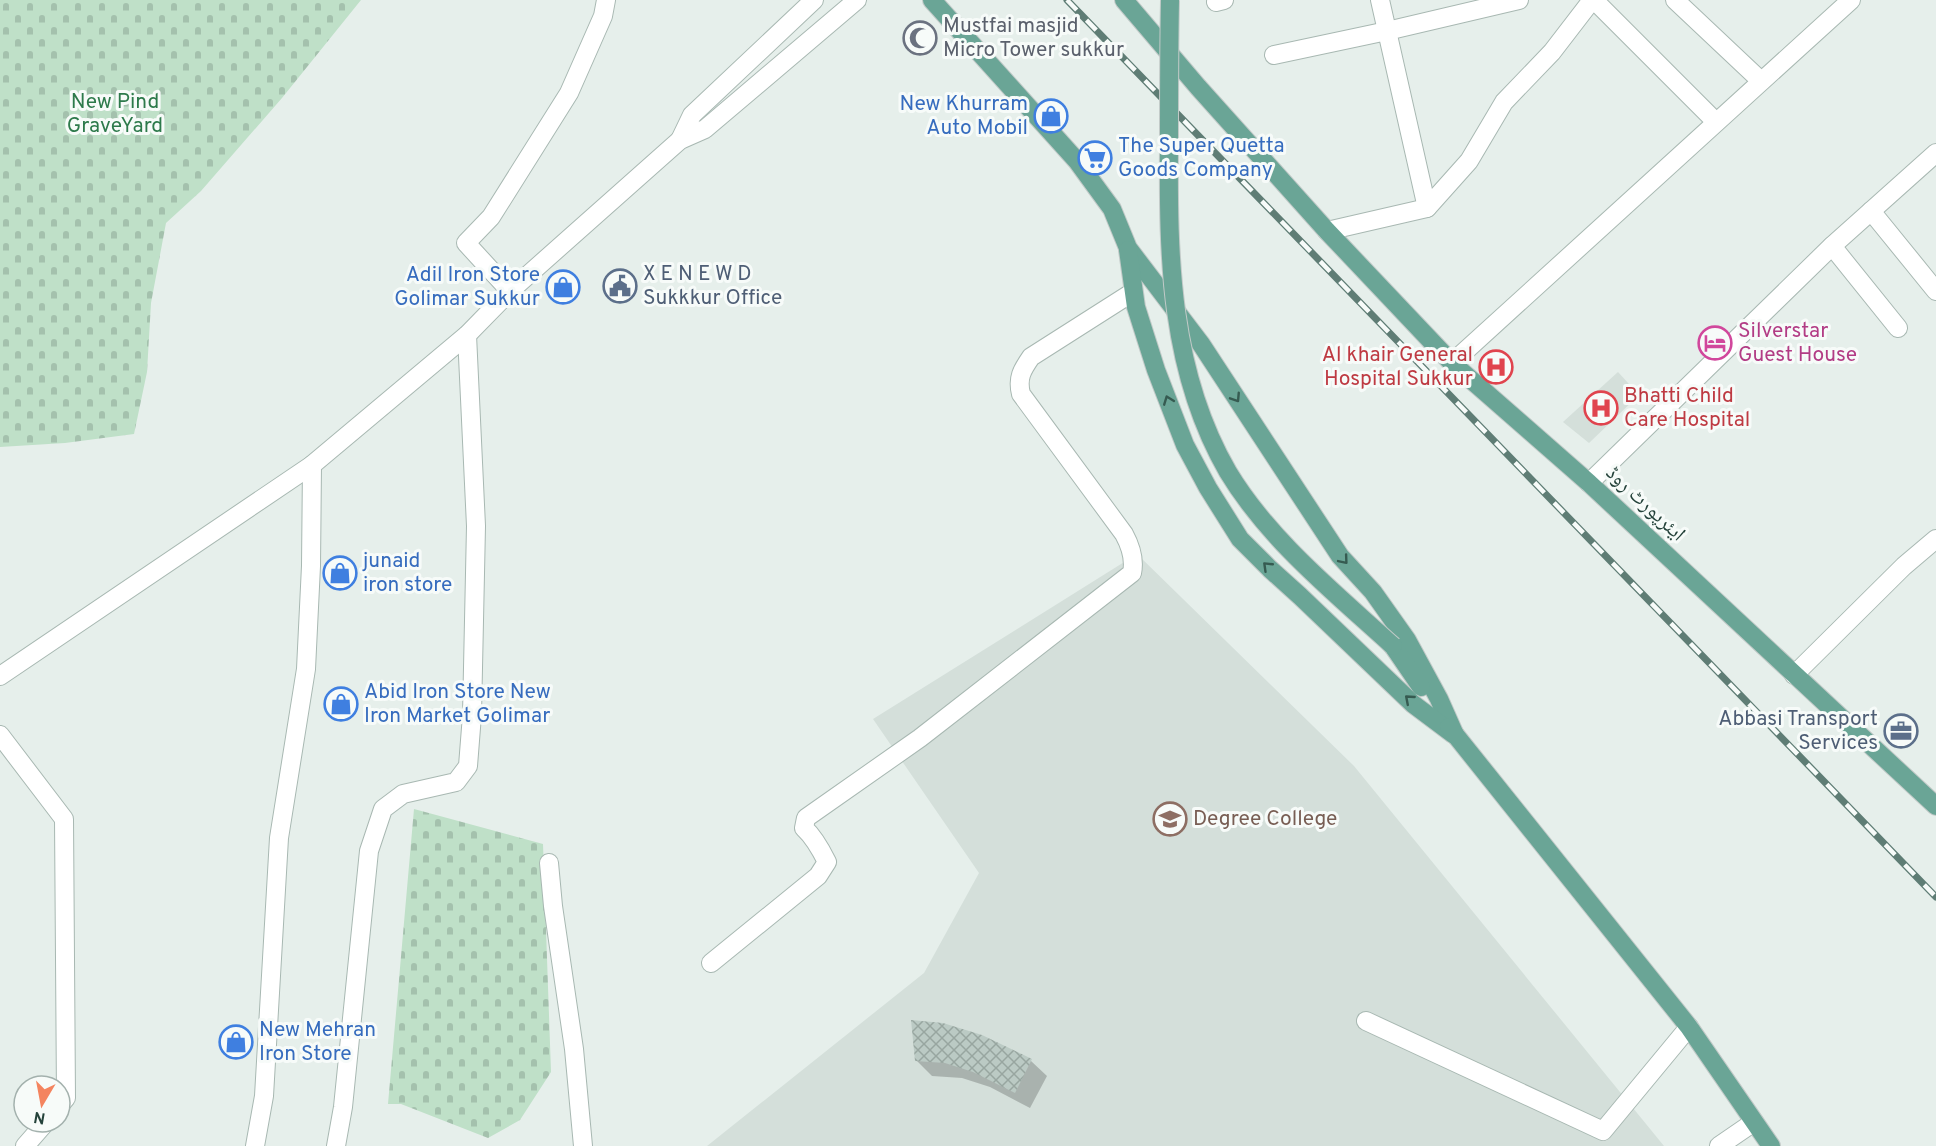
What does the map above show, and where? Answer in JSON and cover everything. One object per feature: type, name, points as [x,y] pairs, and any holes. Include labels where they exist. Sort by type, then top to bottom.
[{"type":"main road","points":[[932,0],[1077,161],[1112,209],[1128,248],[1201,344],[1340,556],[1373,592],[1407,640],[1439,699],[1455,735]]},
{"type":"main road","name":"ایئرپورٹ روڈ","points":[[1125,0],[1198,87],[1327,231],[1452,363],[1589,483],[1936,806]]},
{"type":"main road","points":[[1170,0],[1168,233],[1176,316],[1187,372],[1200,414],[1229,472],[1257,512],[1288,548],[1393,646],[1455,735],[1689,1028],[1771,1146]]},
{"type":"main road","points":[[1128,248],[1136,307],[1156,370],[1185,445],[1208,488],[1240,538],[1413,704],[1455,735]]},
{"type":"street","points":[[510,291],[466,243],[491,217],[569,93],[603,16],[606,0]]},
{"type":"street","points":[[680,140],[692,115],[814,0]]},
{"type":"street","points":[[0,676],[312,465],[467,335],[510,291],[680,140],[705,129],[857,0]]},
{"type":"street","points":[[1380,0],[1427,208]]},
{"type":"street","points":[[1274,55],[1387,32],[1519,0]]},
{"type":"street","points":[[1327,231],[1427,208],[1469,161],[1504,102],[1552,52],[1593,0],[1716,122]]},
{"type":"street","points":[[1675,0],[1761,81]]},
{"type":"street","points":[[1452,363],[1851,0]]},
{"type":"street","points":[[1589,483],[1832,246],[1936,153]]},
{"type":"street","points":[[1871,211],[1936,291]]},
{"type":"street","points":[[1832,246],[1898,328]]},
{"type":"street","points":[[711,963],[825,868],[827,862],[811,835],[804,828],[806,818],[920,738],[1132,573],[1129,545],[1124,534],[1021,394],[1018,384],[1020,373],[1030,357],[1133,292]]},
{"type":"street","points":[[336,1146],[344,1107],[369,851],[383,809],[403,794],[456,782],[468,766],[472,715],[476,526],[467,335]]},
{"type":"street","points":[[255,1146],[264,1096],[279,838],[306,669],[311,566],[312,465]]},
{"type":"street","points":[[1794,675],[1904,567],[1935,541]]},
{"type":"street","points":[[0,735],[64,819],[66,1074]]},
{"type":"street","points":[[549,863],[574,1049],[583,1146]]},
{"type":"street","points":[[1366,1021],[1604,1131],[1689,1028]]},
{"type":"street","points":[[1719,1146],[1754,1122]]},
{"type":"street","points":[[25,1146],[36,1134]]},
{"type":"shaded area","name":"Bhatti Child Care Hospital","points":[[1618,372],[1639,395],[1589,443],[1563,422]]},
{"type":"shaded area","name":"Degree College","points":[[1137,554],[1354,766],[1664,1146],[707,1146],[924,973],[979,873],[873,719]]},
{"type":"green space","name":"New Pind GraveYard","points":[[0,0],[361,0],[282,98],[201,191],[166,223],[151,303],[147,372],[134,434],[65,443],[0,447]]},
{"type":"green space","points":[[414,809],[543,844],[551,1072],[520,1120],[488,1138],[401,1104],[388,1104]]},
{"type":"building","points":[[911,1020],[943,1023],[982,1035],[1032,1059],[1015,1093],[973,1072],[945,1063],[915,1061]]},
{"type":"railway","points":[[1067,0],[1936,897]]},
{"type":"place","name":"Mustfai masjid Micro Tower sukkur","points":[[920,38]]},
{"type":"place","name":"New Khurram Auto Mobil","points":[[1051,116]]},
{"type":"place","name":"The Super Quetta Goods Company","points":[[1095,158]]},
{"type":"place","name":"X E N E W D Sukkkur Office","points":[[620,286]]},
{"type":"place","name":"Adil Iron Store Golimar Sukkur","points":[[563,287]]},
{"type":"place","name":"Silverstar Guest House","points":[[1715,343]]},
{"type":"place","name":"Al khair General Hospital Sukkur","points":[[1496,367]]},
{"type":"place","name":"Bhatti Child Care Hospital","points":[[1601,408]]},
{"type":"place","name":"junaid iron store","points":[[340,573]]},
{"type":"place","name":"Abid Iron Store New Iron Market Golimar","points":[[341,704]]},
{"type":"place","name":"Abbasi Transport Services","points":[[1901,731]]},
{"type":"place","name":"Degree College","points":[[1170,819]]},
{"type":"place","name":"New Mehran Iron Store","points":[[236,1042]]}]
